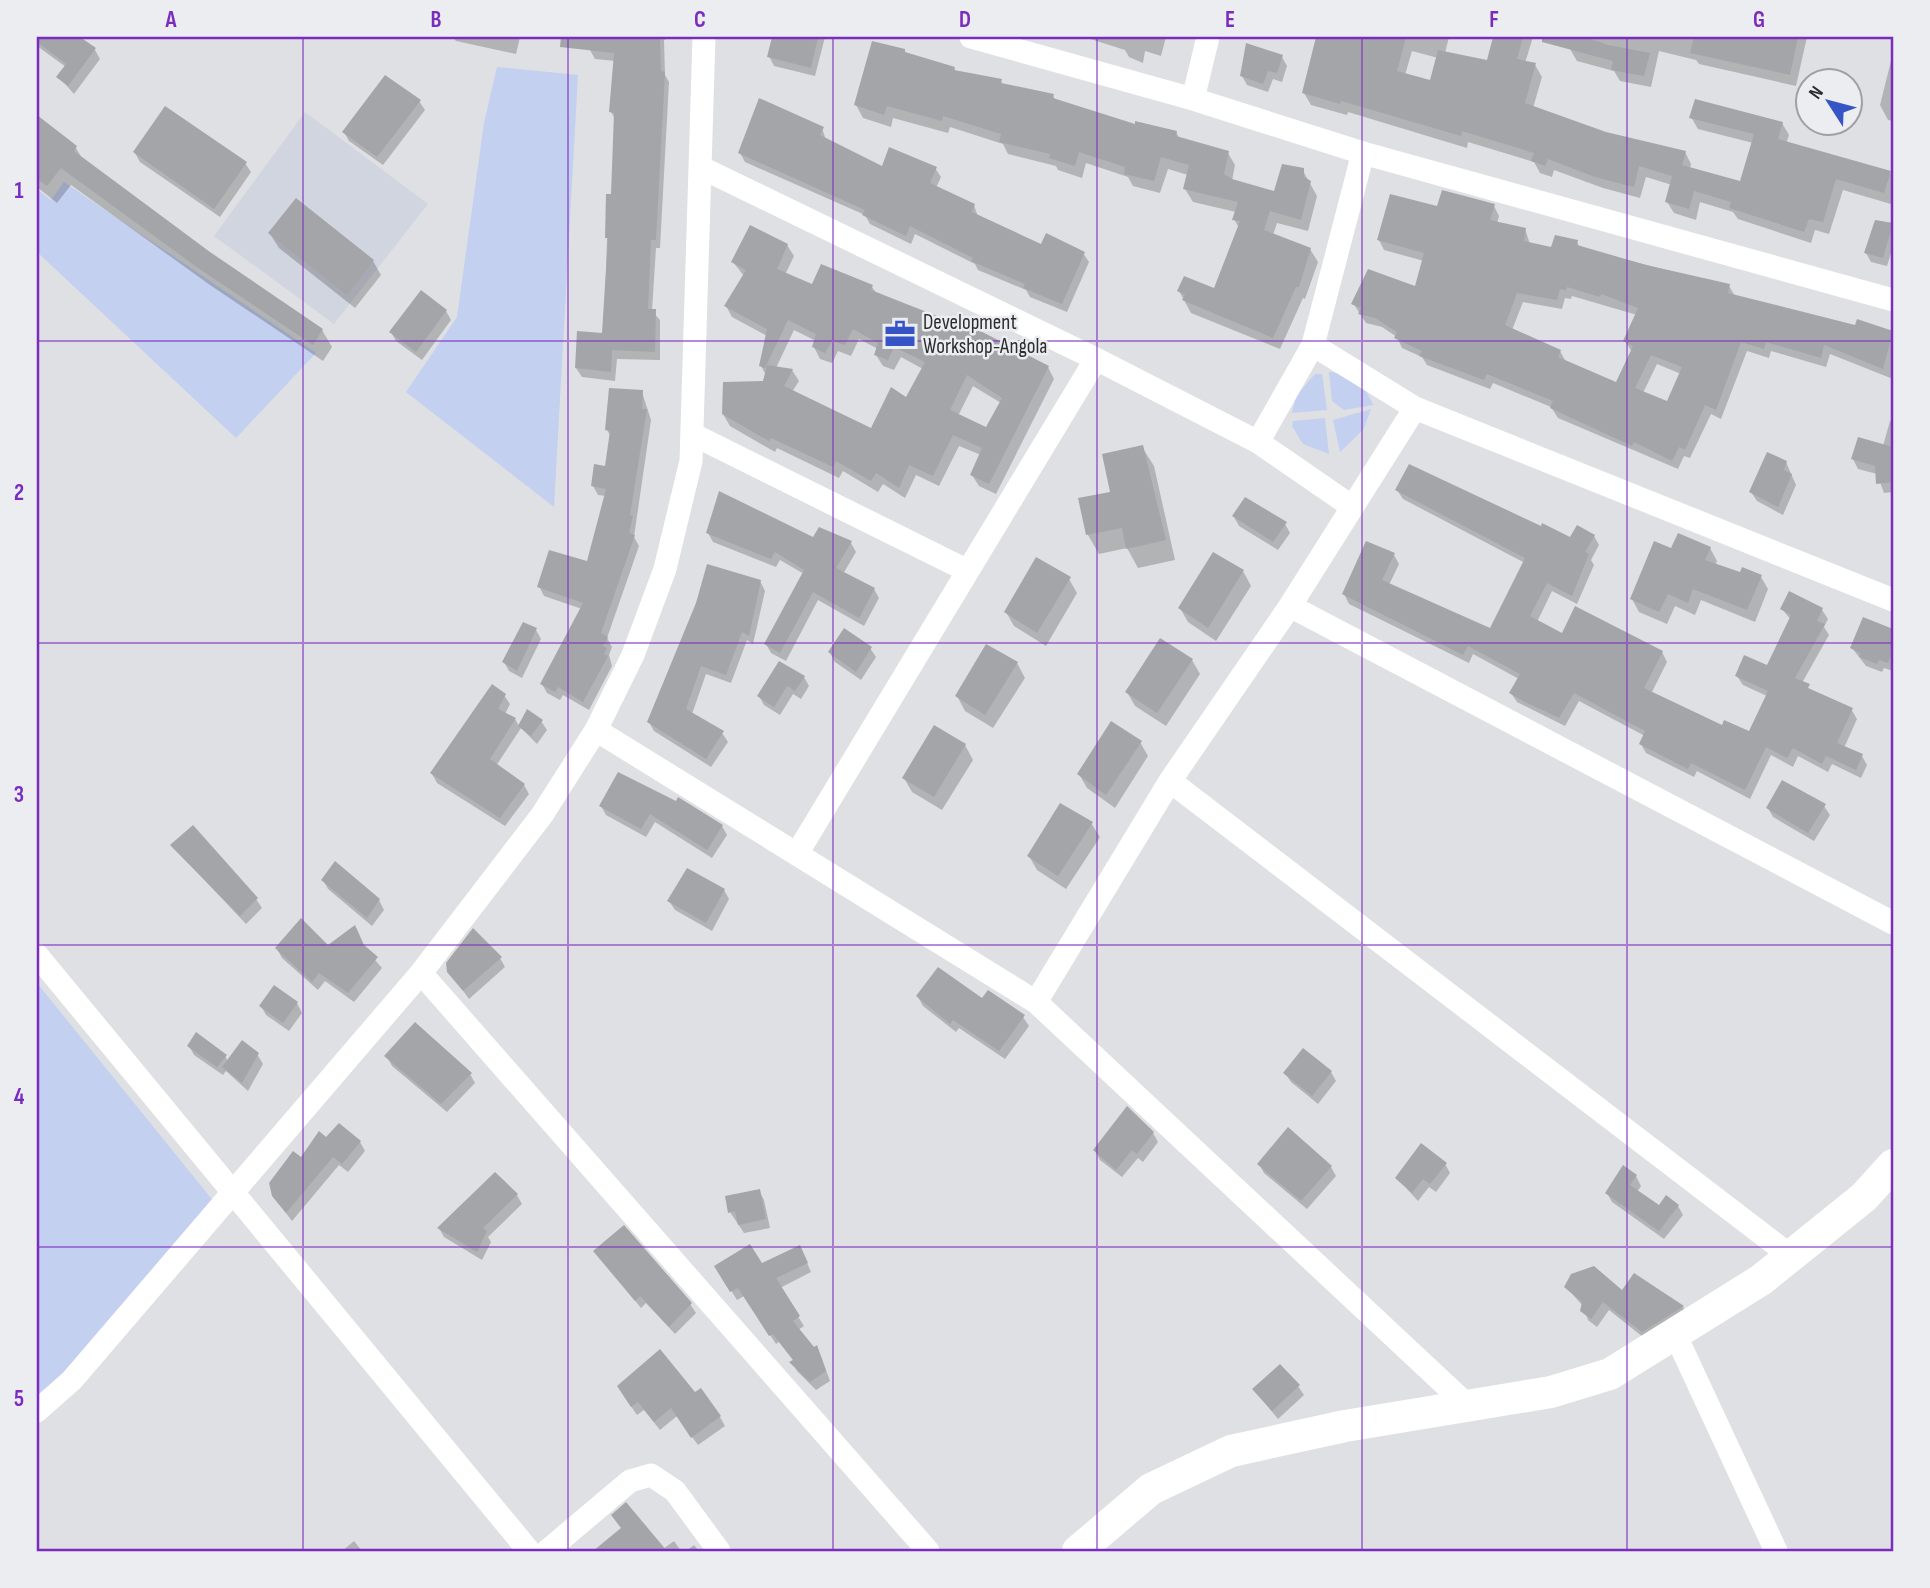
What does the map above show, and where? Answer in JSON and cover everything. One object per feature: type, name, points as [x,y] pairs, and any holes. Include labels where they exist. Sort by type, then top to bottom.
[{"type":"street","points":[[37,1411],[72,1380],[421,973],[542,815],[596,730],[633,655],[666,569],[691,461],[704,37]]},
{"type":"street","points":[[971,37],[1193,99],[1363,153],[1893,300]]},
{"type":"street","points":[[1193,99],[1208,37]]},
{"type":"street","points":[[1258,442],[1313,345],[1363,153]]},
{"type":"street","points":[[700,167],[1097,359],[1258,442],[1351,506]]},
{"type":"street","points":[[1313,345],[1415,408],[1893,600]]},
{"type":"street","points":[[798,852],[1097,359]]},
{"type":"street","points":[[1036,1002],[1170,781],[1290,606],[1415,408]]},
{"type":"street","points":[[692,434],[968,571]]},
{"type":"street","points":[[1290,606],[1893,923]]},
{"type":"street","points":[[596,730],[798,852],[1036,1002],[1467,1405]]},
{"type":"street","points":[[1170,781],[1792,1256]]},
{"type":"street","points":[[37,955],[234,1190],[529,1551]]},
{"type":"street","points":[[421,973],[928,1551]]},
{"type":"street","points":[[1078,1551],[1151,1489],[1231,1451],[1345,1426],[1551,1392],[1610,1374],[1676,1336],[1792,1256],[1864,1197],[1893,1165]]},
{"type":"street","points":[[1676,1336],[1776,1551]]},
{"type":"street","points":[[547,1551],[630,1481],[651,1475],[675,1491],[719,1551]]},
{"type":"shaded area","points":[[497,67],[578,75],[554,507],[406,392],[457,317],[484,123]]},
{"type":"shaded area","points":[[305,112],[428,204],[334,324],[214,236]]},
{"type":"shaded area","points":[[64,182],[316,353],[236,438],[37,252],[37,189],[51,200]]},
{"type":"shaded area","points":[[1329,372],[1356,382],[1373,405],[1344,410],[1332,401]]},
{"type":"shaded area","points":[[1315,374],[1322,374],[1327,410],[1292,413],[1296,396]]},
{"type":"shaded area","points":[[1371,409],[1363,430],[1340,452],[1333,420]]},
{"type":"shaded area","points":[[1325,418],[1329,454],[1303,444],[1292,426],[1293,421]]},
{"type":"shaded area","points":[[37,983],[219,1208],[37,1411]]},
{"type":"building","points":[[37,37],[80,37],[96,48],[68,86],[56,77],[66,64],[37,42]]},
{"type":"building","points":[[561,37],[660,37],[661,71],[665,72],[656,240],[651,240],[648,309],[656,309],[655,352],[612,350],[611,372],[575,368],[577,331],[602,333],[608,238],[605,238],[606,194],[611,194],[614,113],[609,112],[614,53],[560,47]]},
{"type":"building","points":[[772,37],[818,37],[811,68],[767,57]]},
{"type":"building","points":[[1316,37],[1406,37],[1397,71],[1430,80],[1438,50],[1487,60],[1493,37],[1523,37],[1517,59],[1536,63],[1525,103],[1606,132],[1686,151],[1682,165],[1740,181],[1754,134],[1689,118],[1695,99],[1783,122],[1778,139],[1891,171],[1884,193],[1836,179],[1823,222],[1809,219],[1804,232],[1729,208],[1731,202],[1694,191],[1689,209],[1665,202],[1672,176],[1639,166],[1634,187],[1595,177],[1548,159],[1545,166],[1531,161],[1534,153],[1462,131],[1461,136],[1341,101],[1340,104],[1302,93]]},
{"type":"building","points":[[1542,37],[1586,37],[1608,45],[1650,53],[1644,76],[1611,70],[1613,61],[1542,42]]},
{"type":"building","points":[[1694,37],[1798,37],[1790,75],[1690,53]]},
{"type":"building","points":[[872,41],[905,49],[905,52],[955,67],[954,70],[1002,79],[1001,83],[1054,94],[1053,98],[1135,124],[1135,121],[1177,131],[1176,136],[1229,151],[1224,174],[1232,179],[1274,191],[1282,164],[1304,168],[1304,177],[1311,181],[1301,220],[1270,211],[1264,230],[1311,248],[1299,287],[1296,287],[1273,338],[1182,300],[1185,295],[1177,291],[1184,276],[1214,288],[1240,221],[1232,220],[1238,202],[1183,189],[1189,165],[1161,157],[1154,181],[1124,174],[1125,167],[1079,152],[1075,166],[1049,158],[1050,154],[999,142],[1001,134],[943,116],[942,121],[887,106],[884,115],[854,105]]},
{"type":"building","points":[[1246,43],[1283,55],[1277,73],[1268,71],[1263,84],[1240,76]]},
{"type":"building","points":[[385,75],[421,100],[377,157],[342,132]]},
{"type":"building","points":[[759,98],[824,127],[820,135],[882,166],[889,147],[937,167],[930,183],[975,204],[972,212],[1041,244],[1046,233],[1085,252],[1062,304],[1023,288],[1025,284],[971,261],[973,258],[910,226],[906,236],[862,215],[865,210],[738,153]]},
{"type":"building","points":[[165,106],[247,162],[214,209],[133,152]]},
{"type":"building","points":[[37,115],[77,146],[74,151],[210,252],[323,329],[313,345],[198,268],[61,168],[47,186],[37,179]]},
{"type":"building","points":[[1442,190],[1495,204],[1490,220],[1526,228],[1524,241],[1551,247],[1555,235],[1578,240],[1577,245],[1646,265],[1730,284],[1728,293],[1855,325],[1857,319],[1893,331],[1883,369],[1824,345],[1821,358],[1766,342],[1764,349],[1741,342],[1716,410],[1705,405],[1685,450],[1679,447],[1672,461],[1634,442],[1632,446],[1550,408],[1553,401],[1487,374],[1484,380],[1419,356],[1422,351],[1394,338],[1397,332],[1375,318],[1358,314],[1361,308],[1351,304],[1368,269],[1415,286],[1424,253],[1377,240],[1390,194],[1437,206]],"holes":[[[1567,287],[1600,297],[1601,294],[1638,308],[1623,341],[1633,346],[1616,382],[1558,357],[1561,350],[1505,325],[1517,293],[1557,300],[1560,289],[1566,290]],[[1651,355],[1682,367],[1667,401],[1635,388]]]},
{"type":"building","points":[[296,198],[374,260],[347,295],[268,233]]},
{"type":"building","points":[[1875,220],[1893,223],[1883,258],[1864,253]]},
{"type":"building","points":[[750,225],[788,244],[777,269],[812,284],[821,264],[873,285],[871,290],[947,320],[949,315],[1049,366],[989,484],[970,475],[982,448],[953,435],[933,476],[909,465],[899,488],[876,473],[871,481],[836,461],[833,467],[771,438],[769,441],[722,414],[723,382],[763,381],[767,365],[793,369],[784,386],[871,428],[891,387],[906,397],[925,362],[894,347],[888,360],[874,355],[878,343],[853,329],[845,345],[832,341],[825,353],[812,347],[816,334],[788,320],[765,368],[759,366],[767,329],[724,306],[746,270],[731,262]],"holes":[[[967,375],[1002,398],[986,427],[950,410]]]},
{"type":"building","points":[[421,290],[447,310],[416,352],[389,332]]},
{"type":"building","points":[[609,388],[643,390],[642,409],[647,409],[630,515],[633,516],[629,533],[635,535],[601,633],[608,637],[603,646],[607,648],[604,654],[608,656],[583,702],[558,687],[555,692],[540,684],[583,603],[537,587],[549,550],[587,561],[606,489],[591,486],[594,464],[605,466],[610,431],[605,430]]},
{"type":"building","points":[[1858,437],[1893,447],[1893,482],[1876,484],[1875,466],[1851,459]]},
{"type":"building","points":[[1143,445],[1166,540],[1126,549],[1122,528],[1086,535],[1078,498],[1110,492],[1102,454]]},
{"type":"building","points":[[1767,452],[1787,461],[1784,470],[1792,474],[1778,507],[1749,492]]},
{"type":"building","points":[[1409,464],[1541,526],[1542,523],[1570,537],[1577,525],[1595,535],[1585,552],[1589,554],[1572,596],[1547,583],[1530,616],[1562,633],[1575,606],[1663,651],[1644,688],[1722,725],[1724,720],[1749,731],[1768,691],[1735,676],[1744,655],[1767,665],[1791,615],[1780,609],[1789,591],[1823,608],[1817,621],[1825,624],[1795,678],[1810,684],[1808,688],[1853,708],[1837,743],[1863,754],[1856,770],[1826,756],[1822,764],[1793,748],[1787,758],[1766,747],[1745,790],[1691,763],[1688,769],[1639,744],[1645,731],[1574,693],[1559,718],[1525,702],[1509,693],[1520,674],[1468,646],[1463,655],[1342,594],[1366,541],[1395,553],[1382,580],[1490,628],[1525,558],[1395,490]]},
{"type":"building","points":[[719,491],[813,537],[819,527],[852,541],[836,568],[875,588],[859,618],[813,592],[780,653],[764,644],[804,570],[775,552],[771,559],[706,533]]},
{"type":"building","points":[[1245,497],[1287,522],[1273,542],[1232,516]]},
{"type":"building","points":[[1678,533],[1711,547],[1705,560],[1740,572],[1742,567],[1762,575],[1747,610],[1693,589],[1688,603],[1668,594],[1659,612],[1630,599],[1654,541],[1671,548]]},
{"type":"building","points":[[1213,552],[1244,570],[1208,628],[1178,608]]},
{"type":"building","points":[[1036,557],[1071,577],[1037,633],[1004,612]]},
{"type":"building","points":[[707,564],[761,580],[749,636],[742,632],[726,675],[701,666],[686,709],[724,731],[706,759],[647,722],[696,603]]},
{"type":"building","points":[[1863,617],[1893,629],[1893,650],[1888,663],[1879,660],[1877,664],[1859,657],[1860,653],[1850,648]]},
{"type":"building","points":[[523,622],[537,628],[517,671],[502,662]]},
{"type":"building","points":[[844,628],[872,647],[856,672],[828,652]]},
{"type":"building","points":[[1160,638],[1193,659],[1157,713],[1125,692]]},
{"type":"building","points":[[986,644],[1018,662],[985,715],[955,696]]},
{"type":"building","points":[[779,661],[805,676],[795,691],[787,686],[774,707],[757,696]]},
{"type":"building","points":[[492,684],[506,694],[498,709],[516,718],[490,759],[525,784],[500,818],[430,773]]},
{"type":"building","points":[[527,709],[543,720],[531,736],[518,726]]},
{"type":"building","points":[[1111,721],[1142,741],[1106,795],[1077,774]]},
{"type":"building","points":[[934,725],[966,744],[934,797],[902,778]]},
{"type":"building","points":[[618,772],[676,801],[678,797],[723,825],[707,850],[650,814],[641,829],[599,806]]},
{"type":"building","points":[[1782,780],[1826,804],[1808,833],[1766,808]]},
{"type":"building","points":[[1060,803],[1093,822],[1058,876],[1027,856]]},
{"type":"building","points":[[193,825],[258,898],[240,916],[170,845]]},
{"type":"building","points":[[335,861],[380,899],[367,918],[321,880]]},
{"type":"building","points":[[687,868],[725,889],[706,923],[667,901]]},
{"type":"building","points":[[301,918],[328,945],[355,925],[364,945],[378,957],[348,993],[319,973],[312,982],[275,948]]},
{"type":"building","points":[[473,928],[502,957],[463,991],[447,972],[446,963]]},
{"type":"building","points":[[938,967],[982,998],[988,990],[1025,1015],[999,1051],[953,1020],[950,1024],[916,996]]},
{"type":"building","points":[[274,985],[298,1002],[283,1023],[259,1006]]},
{"type":"building","points":[[415,1022],[472,1073],[441,1104],[384,1056]]},
{"type":"building","points":[[196,1032],[227,1055],[217,1067],[187,1046]]},
{"type":"building","points":[[242,1040],[259,1053],[242,1083],[222,1067]]},
{"type":"building","points":[[1303,1048],[1332,1071],[1312,1096],[1283,1073]]},
{"type":"building","points":[[1127,1106],[1154,1132],[1137,1154],[1132,1150],[1116,1170],[1093,1150]]},
{"type":"building","points":[[339,1123],[361,1141],[342,1164],[333,1157],[286,1213],[272,1196],[269,1183],[293,1151],[301,1157],[319,1131],[326,1137]]},
{"type":"building","points":[[1288,1127],[1332,1166],[1301,1201],[1257,1164]]},
{"type":"building","points":[[1421,1143],[1447,1163],[1430,1184],[1423,1179],[1412,1193],[1395,1178]]},
{"type":"building","points":[[1623,1165],[1637,1175],[1630,1185],[1659,1205],[1666,1195],[1679,1205],[1659,1231],[1605,1193]]},
{"type":"building","points":[[495,1172],[518,1194],[483,1228],[487,1231],[477,1252],[437,1228]]},
{"type":"building","points":[[760,1189],[766,1219],[738,1225],[735,1211],[728,1213],[725,1196]]},
{"type":"building","points":[[624,1225],[692,1303],[669,1327],[640,1296],[635,1301],[593,1251]]},
{"type":"building","points":[[750,1244],[762,1263],[800,1245],[808,1263],[776,1278],[800,1316],[793,1321],[814,1347],[817,1345],[826,1371],[810,1382],[789,1362],[793,1360],[773,1334],[769,1336],[738,1288],[730,1292],[714,1266]]},
{"type":"building","points":[[1594,1266],[1622,1290],[1634,1273],[1684,1306],[1642,1332],[1603,1302],[1591,1319],[1580,1311],[1582,1302],[1564,1287],[1571,1274]]},
{"type":"building","points":[[660,1349],[695,1392],[701,1388],[721,1416],[691,1438],[671,1408],[654,1422],[638,1402],[631,1407],[617,1386]]},
{"type":"building","points":[[1280,1364],[1300,1385],[1272,1411],[1252,1389]]},
{"type":"building","points":[[626,1502],[667,1551],[593,1551],[621,1528],[611,1515]]},
{"type":"place","name":"Development Workshop-Angola","points":[[900,334]]}]
